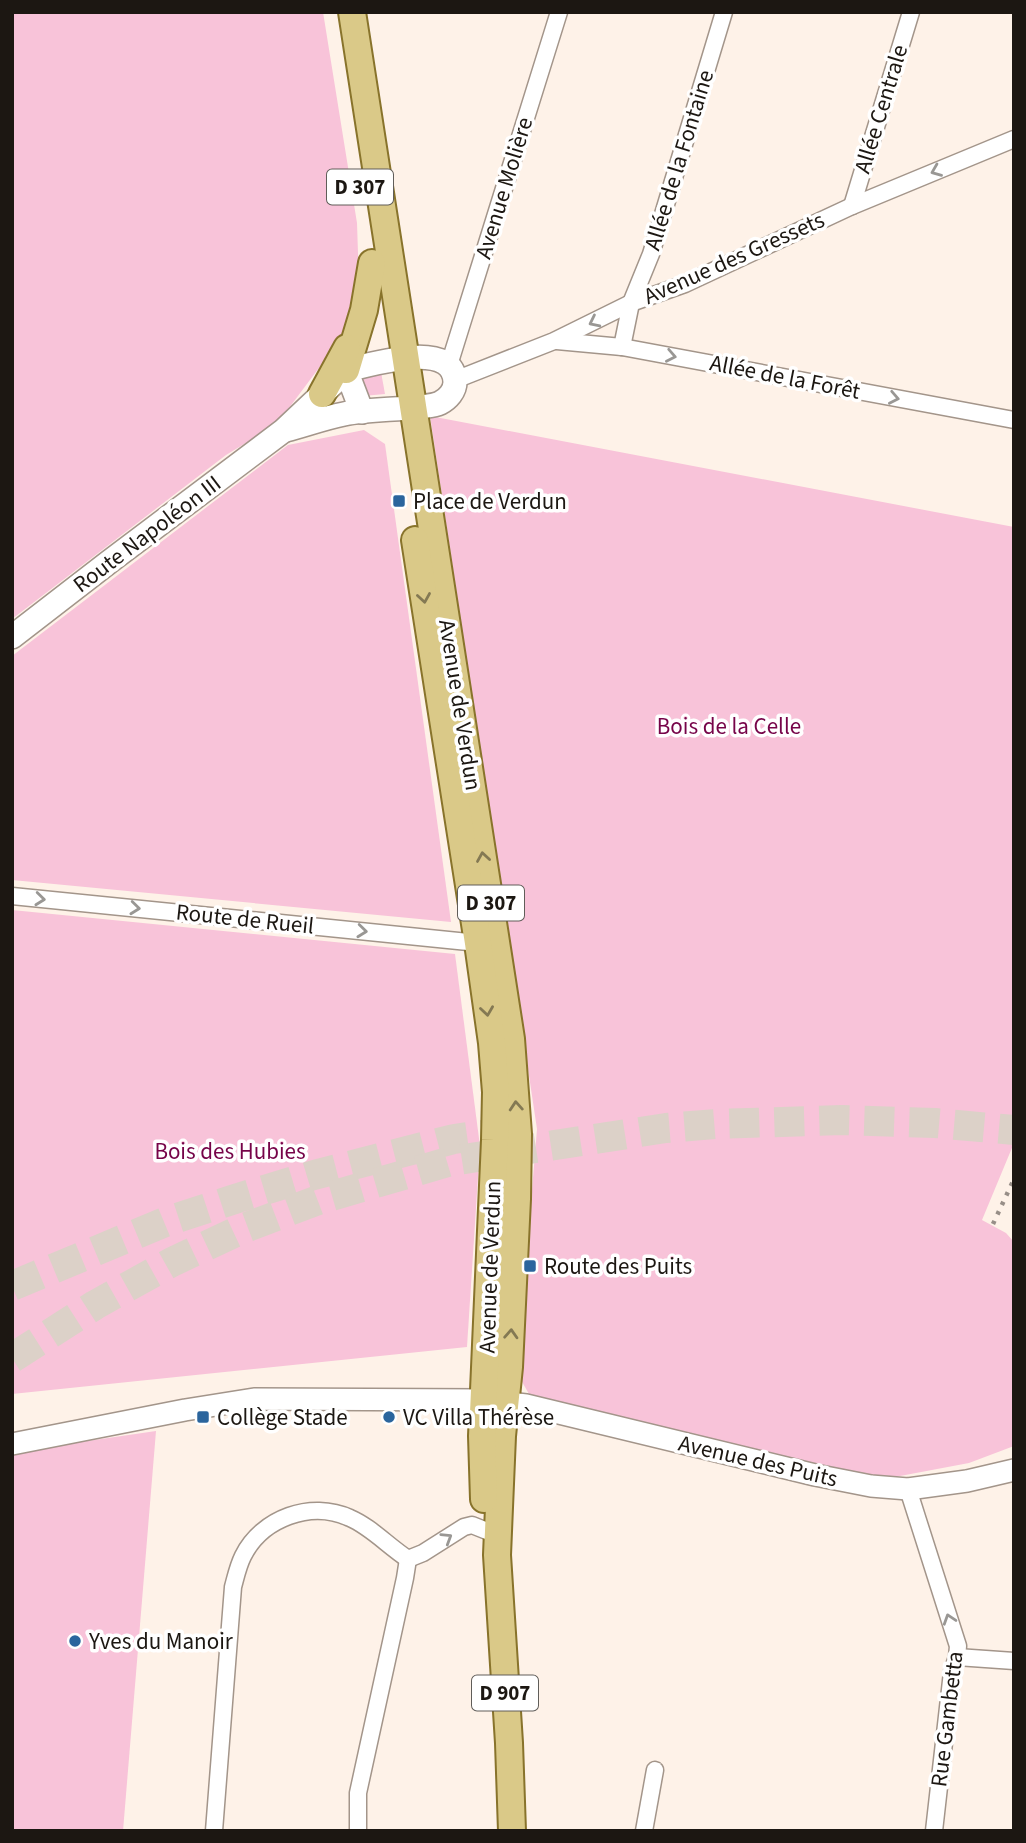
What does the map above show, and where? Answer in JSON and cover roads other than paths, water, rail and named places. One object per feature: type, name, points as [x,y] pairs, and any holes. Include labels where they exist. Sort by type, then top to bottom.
[{"type":"main road","name":"Avenue de Verdun","points":[[333,12],[372,263],[397,360]]},
{"type":"main road","name":"Avenue de Verdun","points":[[352,12],[397,360],[492,1043],[496,1091],[494,1401]]},
{"type":"main road","points":[[362,412],[346,370],[364,310],[372,263]]},
{"type":"main road","points":[[322,394],[360,325]]},
{"type":"main road","points":[[346,370],[397,360],[438,358],[452,372],[455,387],[445,400],[438,404],[404,408]]},
{"type":"main road","name":"Route Napoléon III","points":[[12,637],[284,431],[346,370]]},
{"type":"main road","name":"Avenue de Verdun","points":[[404,408],[462,717],[511,1039],[518,1134],[517,1199],[509,1367],[494,1401]]},
{"type":"main road","name":"Route Napoléon III","points":[[284,431],[345,413],[404,408]]},
{"type":"main road","name":"D 907","points":[[494,1401],[492,1543],[509,1744],[512,1831]]},
{"type":"street","name":"Avenue Molière","points":[[452,372],[559,12]]},
{"type":"street","name":"Allée de la Fontaine","points":[[622,347],[631,303],[651,254],[724,12]]},
{"type":"street","name":"Allée Centrale","points":[[852,206],[911,12]]},
{"type":"street","name":"Avenue des Gressets","points":[[452,372],[554,341],[631,303],[685,284],[852,206],[1009,144]]},
{"type":"street","name":"Allée de la Forêt","points":[[554,341],[622,347],[1014,420]]},
{"type":"street","name":"Route de Rueil","points":[[12,896],[478,943]]},
{"type":"street","name":"Avenue des Puits","points":[[12,1444],[254,1399],[494,1401],[526,1405],[871,1486],[908,1489],[1014,1470]]},
{"type":"street","name":"Rue Gambetta","points":[[908,1489],[958,1646],[952,1672],[934,1831]]},
{"type":"street","points":[[214,1831],[233,1587],[244,1553],[268,1526],[292,1514],[311,1511],[332,1512],[349,1517],[408,1559]]},
{"type":"street","points":[[408,1559],[472,1525],[492,1543]]},
{"type":"street","points":[[358,1831],[358,1793],[408,1559]]},
{"type":"street","points":[[957,1657],[1014,1661]]},
{"type":"street","points":[[644,1831],[654,1770]]},
{"type":"tunnel","points":[[12,1358],[95,1305],[172,1262],[242,1229],[318,1200],[451,1161],[666,1128],[716,1124],[842,1120],[935,1123],[1014,1130]]},
{"type":"tunnel","points":[[12,1286],[165,1222],[238,1198],[314,1175],[454,1139],[511,1131]]},
{"type":"railway","points":[[993,1224],[1014,1179]]},
{"type":"place","name":"Place de Verdun","points":[[399,501]]},
{"type":"place","name":"Route des Puits","points":[[530,1266]]},
{"type":"place","name":"Collège Stade","points":[[203,1417]]},
{"type":"place","name":"VC Villa Thérèse","points":[[389,1417]]},
{"type":"place","name":"Yves du Manoir","points":[[75,1641]]},
{"type":"park label","name":"Bois de la Celle","points":[[729,726]]},
{"type":"park label","name":"Bois des Hubies","points":[[230,1151]]}]
